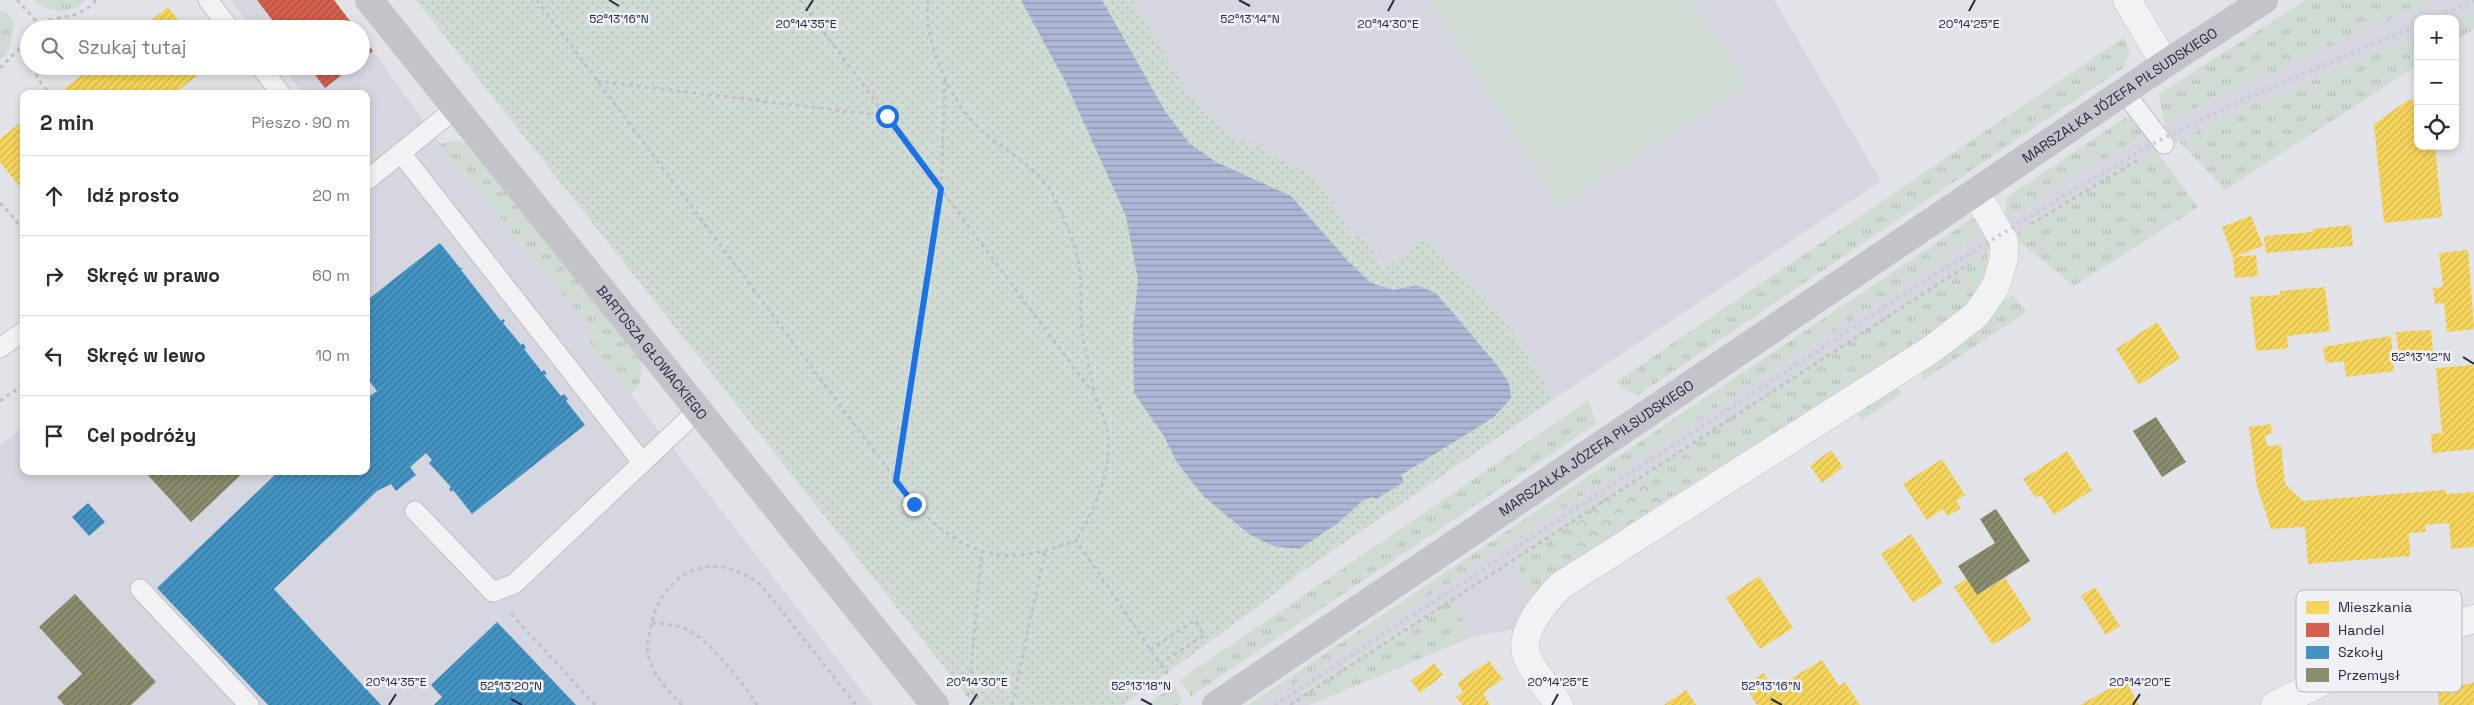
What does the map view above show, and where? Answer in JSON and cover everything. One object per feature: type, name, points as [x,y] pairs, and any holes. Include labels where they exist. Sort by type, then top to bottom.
[{"type":"main road","name":"BARTOSZA GŁOWACKIEGO","points":[[369,0],[935,705]]},
{"type":"main road","name":"MARSZAŁKA JÓZEFA PIŁSUDSKIEGO","points":[[1216,705],[2165,64],[2264,0]]},
{"type":"street","points":[[2127,0],[2165,64]]},
{"type":"street","points":[[1559,705],[1526,656],[1527,637],[1534,618],[1560,586],[1932,349],[1977,314],[1996,286],[2004,258],[2004,241],[1976,193]]},
{"type":"street","points":[[2462,623],[2474,619]]},
{"type":"street","points":[[2275,705],[2302,692]]},
{"type":"lane","points":[[208,0],[223,20]]},
{"type":"lane","points":[[267,75],[278,90]]},
{"type":"lane","points":[[2124,92],[2164,144]]},
{"type":"lane","points":[[370,178],[456,108]]},
{"type":"lane","points":[[401,152],[642,462]]},
{"type":"lane","points":[[0,348],[20,334]]},
{"type":"lane","points":[[415,510],[493,592],[514,584],[698,410]]},
{"type":"lane","points":[[140,589],[249,705]]},
{"type":"path","points":[[18,0],[36,20]]},
{"type":"path","points":[[53,20],[86,11],[96,0]]},
{"type":"path","points":[[537,0],[914,504],[938,528],[966,545],[995,554],[1024,556],[1045,552],[1076,540],[1091,516],[1102,488],[1107,458],[1107,426],[1095,396],[1082,330],[1079,302],[1081,285],[1076,252],[1057,203],[1036,174],[977,126],[960,105],[930,40],[926,12],[928,0]]},
{"type":"path","points":[[800,0],[1095,396]]},
{"type":"path","points":[[0,68],[20,50]]},
{"type":"path","points":[[37,75],[47,90]]},
{"type":"path","points":[[896,481],[941,189],[945,76]]},
{"type":"path","points":[[597,81],[887,116]]},
{"type":"path","points":[[1290,705],[2004,241],[2164,144]]},
{"type":"path","points":[[0,203],[20,227]]},
{"type":"path","points":[[0,401],[20,387]]},
{"type":"path","points":[[1076,540],[1170,678]]},
{"type":"path","points":[[963,702],[970,690],[982,550]]},
{"type":"path","points":[[1012,705],[1045,552]]},
{"type":"path","points":[[682,705],[652,667],[648,653],[652,624],[656,609],[667,589],[676,579],[692,570],[710,567],[732,570],[748,575],[761,585],[856,705]]},
{"type":"path","points":[[493,592],[524,629],[595,705]]},
{"type":"path","points":[[1150,650],[1195,620],[1204,635],[1160,664]]},
{"type":"path","points":[[652,624],[675,625],[699,636],[737,677],[757,705]]},
{"type":"shaded area","points":[[230,0],[334,0],[349,20],[246,20]]},
{"type":"shaded area","points":[[1132,0],[1774,0],[1881,181],[1554,399],[1507,322],[1426,238],[1385,269],[1363,232],[1355,238],[1319,180],[1249,141],[1237,143],[1189,94]]},
{"type":"shaded area","points":[[2432,0],[2474,0],[2474,11],[2459,17],[2459,15],[2414,15],[2414,37],[2250,106],[2084,189],[1513,557],[1534,604],[1519,628],[1472,637],[1450,598],[1302,693],[1310,705],[1261,705],[2065,181],[2214,98]]},
{"type":"shaded area","points":[[370,47],[453,161],[592,330],[586,337],[873,705],[0,705],[0,445],[20,429],[20,475],[370,475],[370,90],[300,90],[289,75],[370,75]]},
{"type":"green space","points":[[34,0],[85,0],[74,9],[60,11],[45,8]]},
{"type":"green space","points":[[416,0],[1132,0],[1189,94],[1237,142],[1249,141],[1319,180],[1354,237],[1363,232],[1384,269],[1426,238],[1507,322],[1554,399],[1296,576],[1259,606],[1123,705],[974,705]]},
{"type":"green space","points":[[1429,0],[1693,0],[1748,87],[1559,207]]},
{"type":"green space","points":[[2306,0],[2432,0],[2214,98],[2165,125],[2159,94]]},
{"type":"green space","points":[[0,10],[7,12],[15,25],[8,52],[0,60]]},
{"type":"green space","points":[[2474,11],[2474,29],[2459,38],[2459,17]]},
{"type":"green space","points":[[2124,37],[2130,53],[2123,68],[1638,395],[1625,390],[1616,382]]},
{"type":"green space","points":[[2414,37],[2414,68],[2225,190],[2179,141],[2250,106]]},
{"type":"green space","points":[[2128,116],[2146,135],[2065,181],[2005,220],[2006,198]]},
{"type":"green space","points":[[457,140],[469,145],[641,361],[640,379],[637,387],[630,394],[586,337],[592,330],[440,144]]},
{"type":"green space","points":[[2157,152],[2198,207],[2074,286],[2012,236],[2084,189]]},
{"type":"green space","points":[[1973,218],[1988,231],[1261,705],[1248,705]]},
{"type":"green space","points":[[1987,251],[1988,266],[1970,302],[1913,349],[1663,502],[1647,471]]},
{"type":"green space","points":[[2012,295],[2027,312],[1923,380],[1920,368]]},
{"type":"green space","points":[[1894,384],[1902,394],[1862,420],[1855,410]]},
{"type":"green space","points":[[1589,400],[1596,424],[1191,696],[1180,680]]},
{"type":"green space","points":[[1647,471],[1663,502],[1583,556],[1566,523]]},
{"type":"green space","points":[[1566,523],[1583,556],[1534,604],[1513,557]]},
{"type":"green space","points":[[1450,598],[1472,637],[1310,705],[1302,694]]},
{"type":"green space","points":[[1174,686],[1183,701],[1178,705],[1146,705]]},
{"type":"water","points":[[1021,0],[1102,0],[1165,111],[1190,144],[1216,162],[1291,196],[1348,261],[1371,283],[1394,290],[1416,285],[1436,293],[1497,365],[1509,383],[1511,398],[1494,417],[1401,475],[1404,482],[1376,499],[1372,497],[1362,501],[1337,524],[1299,549],[1273,546],[1249,534],[1203,496],[1176,461],[1164,436],[1134,393],[1133,329],[1138,280],[1126,216],[1065,81]]},
{"type":"building: Mieszkania","points":[[168,7],[178,20],[151,20]]},
{"type":"building: Mieszkania","points":[[82,75],[198,75],[179,90],[63,90]]},
{"type":"building: Mieszkania","points":[[2408,100],[2414,101],[2414,150],[2435,150],[2442,217],[2384,223],[2374,124]]},
{"type":"building: Mieszkania","points":[[20,123],[20,187],[0,162],[0,139]]},
{"type":"building: Mieszkania","points":[[2251,216],[2263,246],[2233,257],[2222,227]]},
{"type":"building: Mieszkania","points":[[2351,225],[2353,246],[2266,253],[2264,236],[2313,232],[2313,229]]},
{"type":"building: Mieszkania","points":[[2468,250],[2474,329],[2447,332],[2444,303],[2435,304],[2433,288],[2443,287],[2439,253]]},
{"type":"building: Mieszkania","points":[[2256,255],[2258,276],[2235,278],[2233,257]]},
{"type":"building: Mieszkania","points":[[2325,287],[2330,331],[2287,336],[2288,348],[2256,351],[2250,297],[2280,295],[2280,291]]},
{"type":"building: Mieszkania","points":[[2157,322],[2180,358],[2139,385],[2116,349]]},
{"type":"building: Mieszkania","points":[[2431,330],[2433,353],[2399,357],[2396,332]]},
{"type":"building: Mieszkania","points":[[2391,336],[2394,371],[2346,377],[2344,361],[2326,363],[2323,347]]},
{"type":"building: Mieszkania","points":[[2474,365],[2474,449],[2432,453],[2431,434],[2442,433],[2436,368]]},
{"type":"building: Mieszkania","points":[[2271,424],[2272,434],[2265,435],[2267,446],[2281,445],[2285,484],[2303,501],[2446,490],[2446,494],[2474,492],[2474,547],[2451,549],[2449,523],[2425,525],[2426,532],[2409,533],[2410,556],[2308,564],[2305,527],[2271,529],[2257,487],[2249,427]]},
{"type":"building: Mieszkania","points":[[1831,450],[1843,467],[1822,483],[1810,466]]},
{"type":"building: Mieszkania","points":[[2067,451],[2092,490],[2054,515],[2041,495],[2036,498],[2023,479]]},
{"type":"building: Mieszkania","points":[[1942,459],[1965,495],[1956,501],[1961,508],[1948,516],[1943,509],[1927,520],[1903,484]]},
{"type":"building: Mieszkania","points":[[1911,534],[1943,583],[1913,603],[1881,554]]},
{"type":"building: Mieszkania","points":[[1759,576],[1793,628],[1760,649],[1726,598]]},
{"type":"building: Mieszkania","points":[[2005,578],[2032,620],[1993,645],[1954,587],[1966,579],[1977,595]]},
{"type":"building: Mieszkania","points":[[2095,587],[2120,626],[2106,635],[2081,596]]},
{"type":"building: Mieszkania","points":[[1822,660],[1839,686],[1845,682],[1860,705],[1757,705],[1744,685],[1764,673],[1774,689]]},
{"type":"building: Mieszkania","points":[[1489,661],[1503,679],[1483,693],[1490,705],[1462,705],[1456,697],[1463,692],[1457,683]]},
{"type":"building: Mieszkania","points":[[1434,663],[1443,675],[1420,693],[1411,681]]},
{"type":"building: Mieszkania","points":[[2125,680],[2139,705],[2080,705]]},
{"type":"building: Mieszkania","points":[[2474,682],[2474,705],[2439,705],[2438,692],[2462,692],[2462,685]]},
{"type":"building: Mieszkania","points":[[1686,690],[1696,705],[1664,705]]},
{"type":"building: Handel","points":[[257,0],[334,0],[349,20],[272,20]]},
{"type":"building: Handel","points":[[315,75],[342,75],[325,88]]},
{"type":"building: Szkoły","points":[[440,243],[460,268],[463,268],[461,270],[501,321],[503,319],[505,321],[503,323],[521,345],[523,343],[526,348],[524,349],[542,372],[544,370],[547,374],[544,375],[561,396],[564,394],[568,399],[566,401],[585,425],[472,514],[453,490],[451,492],[449,489],[451,487],[429,463],[432,460],[426,453],[410,467],[416,475],[396,491],[391,484],[377,491],[274,589],[381,705],[268,705],[157,588],[275,475],[370,475],[370,396],[377,391],[370,383],[370,298]]},
{"type":"building: Szkoły","points":[[88,503],[105,522],[89,536],[72,517]]},
{"type":"building: Szkoły","points":[[497,622],[576,705],[434,705],[442,697],[431,685]]},
{"type":"building: Przemysł","points":[[2156,417],[2186,462],[2162,477],[2133,431]]},
{"type":"building: Przemysł","points":[[148,475],[241,475],[191,522]]},
{"type":"building: Przemysł","points":[[1996,509],[2030,561],[1977,595],[1958,566],[1995,543],[1980,519]]},
{"type":"building: Przemysł","points":[[75,594],[156,682],[131,705],[64,705],[57,697],[82,674],[39,627]]},
{"type":"railway","points":[[2440,15],[2474,0]]},
{"type":"railway","points":[[1275,705],[1917,286],[2075,189],[2160,140],[2247,98],[2414,27]]},
{"type":"route","points":[[887,116],[941,189],[896,481],[914,504]]}]
